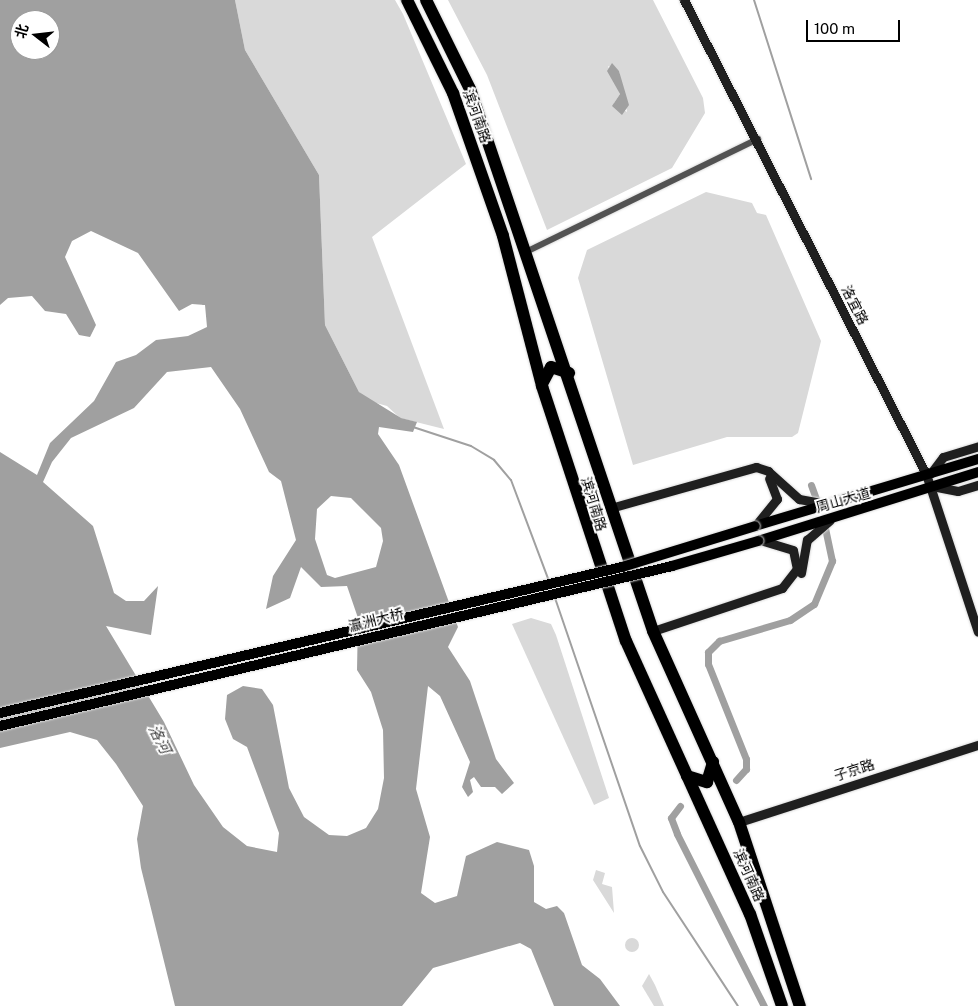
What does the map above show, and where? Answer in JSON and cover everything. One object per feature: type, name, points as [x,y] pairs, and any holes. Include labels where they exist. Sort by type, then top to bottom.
[{"type":"highway","name":"滨河南路","points":[[408,0],[453,93],[494,209],[542,386],[626,642],[750,914],[782,1006]]},
{"type":"highway","name":"滨河南路","points":[[426,0],[470,90],[569,373],[653,631],[739,822],[800,1006]]},
{"type":"highway","points":[[542,386],[551,367],[569,373]]},
{"type":"highway","points":[[686,776],[707,782],[713,762]]},
{"type":"main road","name":"周山大道","points":[[755,526],[978,459]]},
{"type":"main road","name":"周山大道","points":[[758,541],[934,488],[978,472]]},
{"type":"main road","name":"瀛洲大桥","points":[[0,713],[622,567],[755,526]]},
{"type":"main road","name":"瀛洲大桥","points":[[0,726],[672,566],[758,541]]},
{"type":"street","name":"洛宜路","points":[[684,0],[928,474],[978,618]]},
{"type":"street","name":"洛宜路","points":[[689,0],[757,139]]},
{"type":"street","points":[[528,252],[757,139]]},
{"type":"street","name":"周山大道","points":[[928,474],[943,457],[978,446]]},
{"type":"street","points":[[614,508],[744,468],[768,471],[799,499],[830,505]]},
{"type":"street","points":[[727,474],[760,473],[774,483],[773,508],[755,526]]},
{"type":"street","name":"周山大道","points":[[934,488],[958,491],[978,485]]},
{"type":"street","name":"洛宜路","points":[[934,488],[978,632]]},
{"type":"street","points":[[653,631],[780,595],[794,585],[801,572],[807,540],[835,517]]},
{"type":"street","points":[[751,602],[782,588],[797,568],[792,550],[785,545],[758,541]]},
{"type":"street","name":"子京路","points":[[739,822],[978,745]]},
{"type":"shaded area","points":[[235,0],[395,0],[403,14],[466,164],[372,237],[444,429],[400,418],[387,406],[369,401],[359,392],[325,325],[319,175],[245,50]]},
{"type":"shaded area","points":[[448,0],[653,0],[703,98],[705,113],[672,168],[547,230],[487,75]],"holes":[[[608,66],[619,71],[627,112],[614,103],[620,94]]]},
{"type":"shaded area","points":[[706,192],[752,203],[757,213],[766,215],[821,341],[798,433],[792,437],[727,437],[633,465],[578,278],[587,250]]},
{"type":"shaded area","points":[[531,618],[551,624],[556,635],[609,798],[594,805],[512,624]]},
{"type":"shaded area","points":[[596,870],[605,873],[602,884],[612,887],[614,913],[593,880]]},
{"type":"shaded area","points":[[632,938],[637,940],[639,945],[637,950],[632,952],[627,950],[625,945],[627,940]]},
{"type":"shaded area","points":[[649,974],[664,1006],[654,1006],[642,986]]},
{"type":"water","name":"洛河","points":[[0,0],[235,0],[245,50],[319,175],[325,325],[359,392],[401,418],[417,422],[413,432],[379,427],[378,434],[399,465],[458,627],[448,647],[470,681],[496,759],[514,783],[502,794],[495,787],[481,787],[474,777],[470,780],[473,792],[468,797],[462,787],[470,762],[440,696],[428,686],[416,789],[430,837],[421,893],[435,903],[457,896],[466,856],[497,842],[529,850],[534,866],[534,902],[546,909],[557,906],[564,913],[582,965],[600,979],[620,1006],[554,1006],[531,949],[520,943],[433,968],[402,1006],[175,1006],[141,868],[137,839],[143,806],[116,764],[97,740],[70,732],[0,748],[0,452],[37,475],[50,443],[94,401],[116,362],[136,355],[156,340],[188,336],[207,327],[205,305],[192,304],[179,311],[138,253],[91,231],[72,241],[65,257],[96,325],[90,337],[79,335],[66,314],[45,311],[32,296],[8,298],[0,305]],"holes":[[[211,367],[240,409],[269,472],[281,481],[296,540],[273,576],[266,609],[290,598],[301,567],[321,587],[347,586],[358,618],[357,670],[371,692],[383,730],[384,778],[378,809],[366,828],[347,836],[329,835],[304,817],[289,788],[273,705],[262,689],[243,686],[227,695],[225,719],[233,739],[247,747],[279,833],[277,852],[247,846],[223,827],[194,785],[164,722],[106,626],[151,635],[158,586],[144,601],[126,601],[114,593],[93,526],[43,482],[52,462],[71,438],[134,408],[167,372]],[[331,496],[351,498],[381,528],[383,541],[376,567],[335,578],[327,575],[315,539],[317,509]]]},
{"type":"water","points":[[612,63],[619,71],[629,105],[622,115],[612,106],[620,94],[607,71]]},
{"type":"waterway","points":[[754,0],[811,179]]},
{"type":"waterway","points":[[413,427],[471,446],[494,460],[511,480],[549,581]]},
{"type":"waterway","points":[[811,485],[816,499]]},
{"type":"waterway","points":[[736,780],[746,769],[746,759],[708,664],[708,652],[719,641],[790,620],[814,604],[832,561],[825,527]]},
{"type":"waterway","points":[[555,598],[640,846],[663,892],[738,1006]]},
{"type":"waterway","points":[[680,806],[671,818],[677,834],[764,1006]]}]
